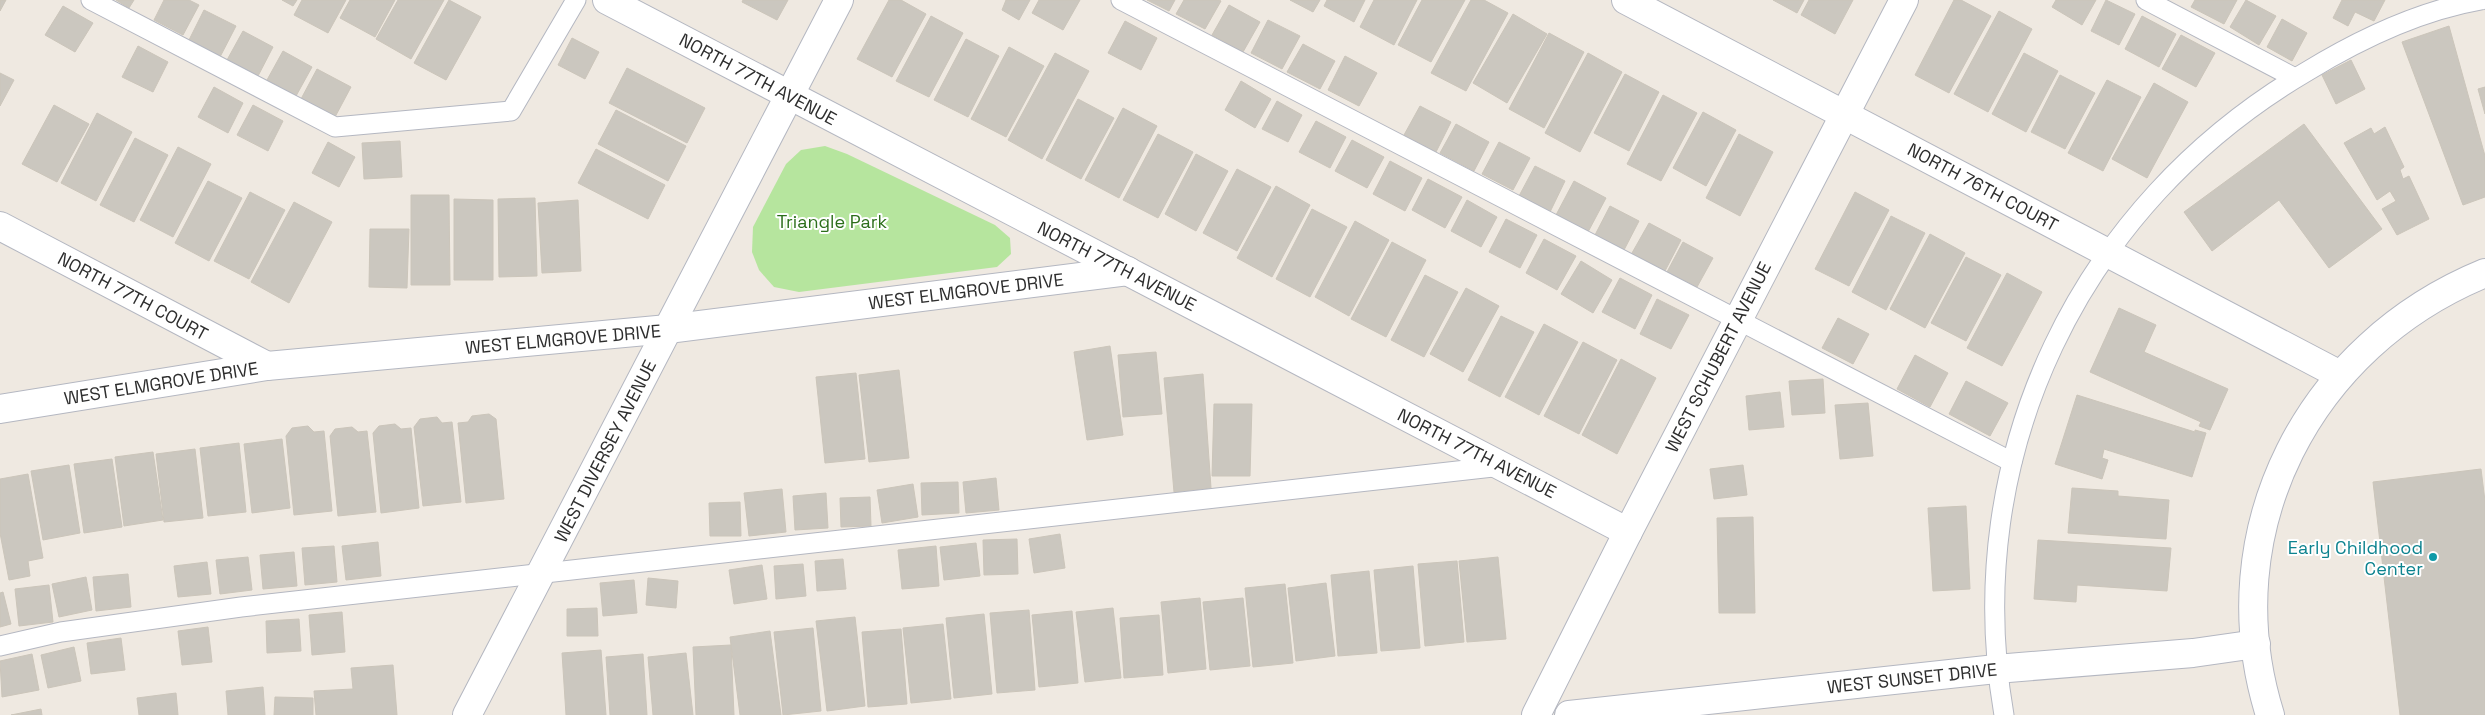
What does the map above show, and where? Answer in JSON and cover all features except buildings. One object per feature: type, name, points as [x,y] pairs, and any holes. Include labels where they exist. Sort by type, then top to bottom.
[{"type":"street","name":"NORTH 77TH AVENUE","points":[[607,0],[1628,532]]},
{"type":"street","name":"WEST DIVERSEY AVENUE","points":[[467,715],[839,0]]},
{"type":"street","name":"NORTH 76TH COURT","points":[[1626,0],[2340,375]]},
{"type":"street","name":"WEST SCHUBERT AVENUE","points":[[1536,715],[1628,532],[1904,0]]},
{"type":"street","name":"NORTH 77TH COURT","points":[[0,226],[267,366]]},
{"type":"street","name":"WEST ELMGROVE DRIVE","points":[[0,409],[267,366],[668,329],[1128,271]]},
{"type":"street","points":[[2270,715],[2265,698],[2256,644],[2254,596],[2256,566],[2267,510],[2294,444],[2318,404],[2340,375],[2376,338],[2395,322],[2439,294],[2485,273]]},
{"type":"street","name":"WEST SUNSET DRIVE","points":[[1569,715],[1996,669],[2193,653],[2256,644]]},
{"type":"lane","points":[[91,0],[335,127],[511,111],[576,0]]},
{"type":"lane","points":[[1121,0],[2012,462]]},
{"type":"lane","points":[[2146,0],[2295,78]]},
{"type":"lane","points":[[2004,715],[1996,669],[1996,552],[2012,462],[2036,386],[2057,335],[2095,272],[2152,195],[2193,154],[2247,109],[2295,78],[2339,53],[2412,18],[2436,10],[2481,0]]},
{"type":"lane","points":[[0,646],[62,632],[241,606],[540,575],[1502,466]]},
{"type":"green space","name":"Triangle Park","points":[[825,146],[847,154],[995,225],[1010,238],[1011,254],[997,267],[799,292],[774,287],[759,270],[752,252],[753,227],[786,164],[801,150]]},
{"type":"place","name":"Early Childhood Center","points":[[2433,557]]}]
